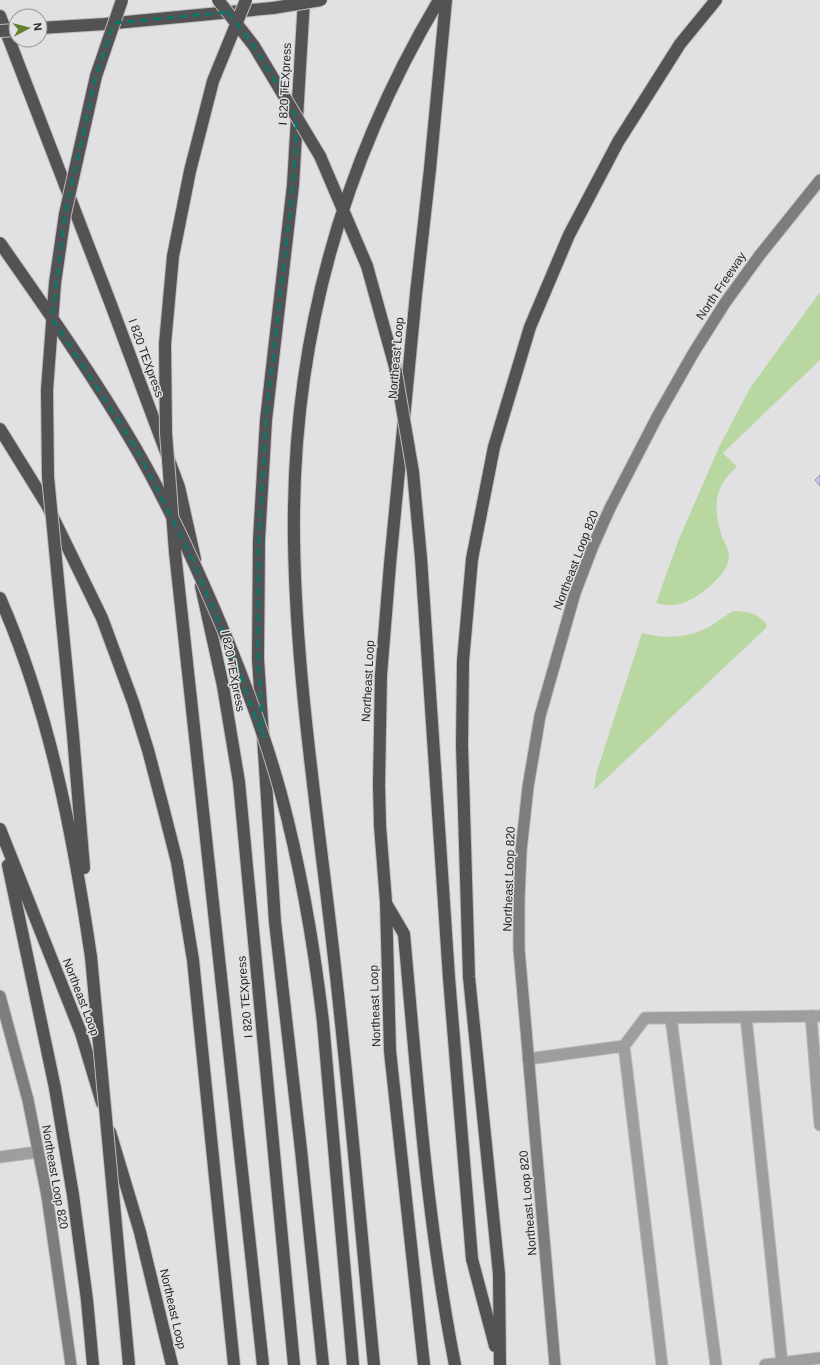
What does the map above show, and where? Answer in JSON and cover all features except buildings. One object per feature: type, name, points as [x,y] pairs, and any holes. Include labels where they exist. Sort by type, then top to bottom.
[{"type":"highway","points":[[122,0],[96,76],[65,214],[55,284],[46,390],[48,477],[73,735],[91,957],[129,1365]]},
{"type":"highway","points":[[218,0],[254,46],[320,156],[367,266],[395,367],[413,472],[421,558],[449,978],[472,1259],[500,1364]]},
{"type":"highway","points":[[246,0],[214,81],[190,171],[173,256],[165,344],[166,425],[175,552],[263,1365]]},
{"type":"highway","name":"I 820 TEXpress","points":[[304,0],[293,185],[266,420],[259,540],[258,659],[275,922],[302,1158],[323,1365]]},
{"type":"highway","points":[[48,28],[105,24],[272,8],[321,0]]},
{"type":"highway","points":[[374,1365],[342,1021],[298,632],[294,539],[296,455],[306,359],[316,307],[330,252],[364,149],[400,71],[439,0]]},
{"type":"highway","name":"Northeast Loop","points":[[424,1365],[390,1051],[386,902],[379,792],[382,675],[390,564],[446,0]]},
{"type":"highway","points":[[500,1364],[499,1274],[468,977],[462,745],[463,660],[472,559],[494,447],[530,327],[569,235],[618,142],[680,44],[716,0]]},
{"type":"highway","name":"I 820 TEXpress","points":[[0,16],[179,486],[223,686],[238,782],[294,1365]]},
{"type":"highway","points":[[0,243],[77,354],[102,393],[136,448],[162,497],[188,550],[234,658],[256,716],[280,792],[296,853],[309,920],[319,986],[353,1365]]},
{"type":"highway","points":[[0,429],[46,505],[102,618],[133,702],[164,807],[177,862],[193,960],[234,1365]]},
{"type":"highway","points":[[0,598],[24,661],[44,722],[73,845],[91,957]]},
{"type":"highway","name":"Northeast Loop","points":[[0,829],[81,1033],[140,1232],[172,1365]]},
{"type":"highway","points":[[5,844],[8,868],[55,1088],[73,1195],[87,1300],[93,1365]]},
{"type":"highway","points":[[386,902],[404,934],[427,1184],[447,1324],[455,1365]]},
{"type":"main road","name":"North Freeway","points":[[657,417],[694,352],[725,303],[759,256],[820,180]]},
{"type":"main road","name":"Northeast Loop 820","points":[[555,1365],[519,949],[521,851],[528,786],[540,716],[575,593],[610,508],[657,417]]},
{"type":"main road","name":"Northeast Loop 820","points":[[0,996],[28,1100],[47,1196],[71,1365]]},
{"type":"lane","points":[[662,1365],[624,1046],[645,1018],[816,1016],[820,1125]]},
{"type":"lane","points":[[746,1017],[782,1363]]},
{"type":"lane","points":[[671,1018],[716,1365]]},
{"type":"lane","points":[[528,1059],[624,1046]]},
{"type":"lane","points":[[0,1157],[38,1152]]},
{"type":"lane","points":[[765,1365],[820,1358]]},
{"type":"highlighted area","points":[[228,12],[254,46],[297,118],[293,185],[266,420],[259,540],[258,659],[263,737],[234,658],[188,550],[136,448],[52,318],[65,214],[96,76],[114,23]]},
{"type":"green space","points":[[820,292],[820,360],[723,453],[737,467],[729,474],[720,489],[716,506],[718,524],[729,554],[728,564],[718,579],[703,592],[687,602],[677,605],[656,603],[679,539],[719,447],[750,388]]},
{"type":"green space","points":[[733,611],[756,615],[767,625],[765,629],[594,790],[596,774],[642,633],[667,637],[693,633],[709,627]]}]
